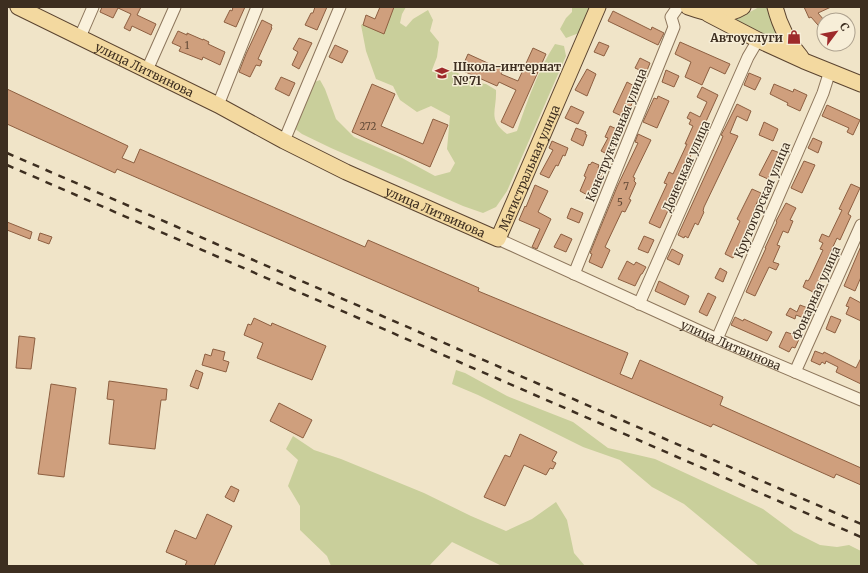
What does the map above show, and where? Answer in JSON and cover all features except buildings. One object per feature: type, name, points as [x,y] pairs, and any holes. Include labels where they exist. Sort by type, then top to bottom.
[{"type":"main road","name":"улица Литвинова","points":[[18,7],[218,105],[284,142],[346,172],[498,239]]},
{"type":"main road","name":"Магистральная улица","points":[[498,239],[598,7]]},
{"type":"main road","points":[[688,7],[708,14],[758,40],[804,61],[861,84]]},
{"type":"main road","points":[[708,14],[724,14],[743,7]]},
{"type":"main road","points":[[775,7],[781,28],[786,38],[804,61]]},
{"type":"street","points":[[80,37],[93,7]]},
{"type":"street","points":[[147,70],[175,7]]},
{"type":"street","points":[[218,105],[257,7]]},
{"type":"street","points":[[284,142],[340,7]]},
{"type":"street","name":"Конструктивная улица","points":[[574,274],[674,28],[671,17],[678,7]]},
{"type":"street","name":"Донецкая улица","points":[[639,304],[748,57],[758,40]]},
{"type":"street","name":"Крутогорская улица","points":[[717,339],[823,93],[830,71]]},
{"type":"street","name":"Фонарная улица","points":[[795,372],[861,225]]},
{"type":"street","name":"улица Литвинова","points":[[498,239],[717,339],[861,400]]},
{"type":"green space","points":[[387,7],[406,7],[402,14],[400,23],[406,27],[413,19],[428,10],[433,20],[430,31],[439,42],[437,57],[432,70],[447,68],[458,73],[468,81],[486,84],[496,90],[495,119],[501,129],[507,134],[517,131],[538,75],[555,44],[564,46],[566,56],[507,191],[496,207],[483,213],[463,206],[331,148],[302,134],[290,125],[309,84],[320,80],[325,89],[336,119],[354,137],[402,158],[435,176],[450,172],[455,163],[447,149],[450,116],[431,106],[417,112],[400,100],[393,86],[376,79],[366,51],[361,25],[370,20],[380,25]]},
{"type":"green space","points":[[572,7],[593,7],[579,33],[566,38],[560,29],[566,18],[572,12]]},
{"type":"green space","points":[[759,7],[768,7],[779,39],[774,40],[732,22]]},
{"type":"green space","points":[[456,370],[465,373],[507,396],[573,422],[608,448],[655,459],[763,509],[794,532],[820,545],[837,547],[849,545],[861,551],[861,566],[759,566],[684,504],[652,487],[620,460],[583,447],[478,395],[452,384]]},
{"type":"green space","points":[[293,436],[314,450],[341,459],[424,493],[506,531],[532,519],[556,502],[567,520],[574,553],[585,566],[502,566],[452,542],[429,566],[331,566],[327,556],[300,530],[300,506],[288,486],[298,460],[286,449]]},
{"type":"railway","points":[[7,153],[861,524]]},
{"type":"railway","points":[[7,165],[861,537]]},
{"type":"place","name":"Автоуслуги","points":[[794,37]]},
{"type":"place","name":"Школа-интернат №71","points":[[442,73]]}]
